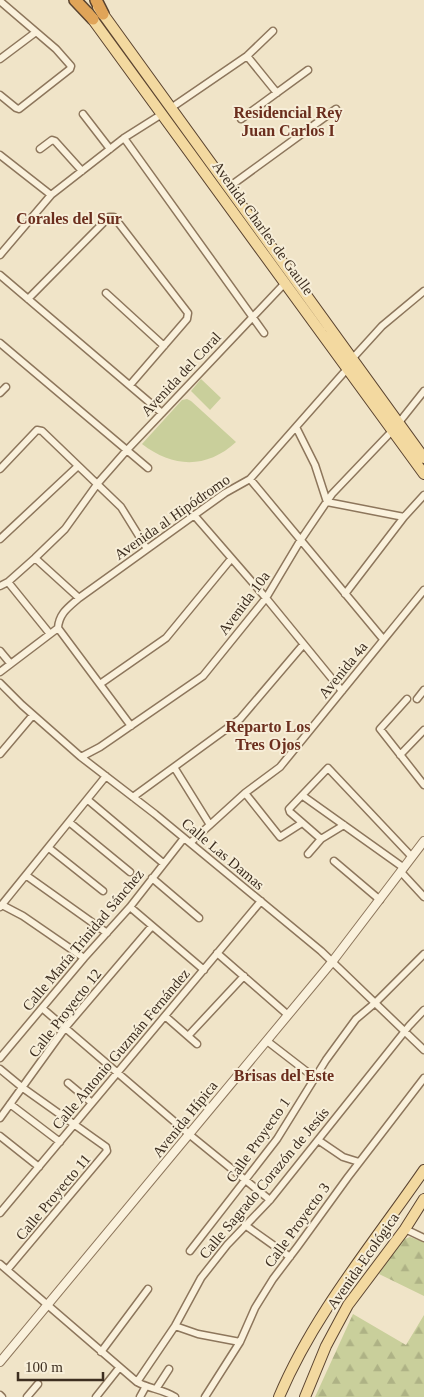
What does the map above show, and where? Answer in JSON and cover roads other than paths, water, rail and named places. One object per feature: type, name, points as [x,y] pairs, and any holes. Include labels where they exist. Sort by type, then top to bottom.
[{"type":"highway","points":[[74,0],[93,19]]},
{"type":"highway","points":[[94,0],[104,14]]},
{"type":"main road","name":"Avenida Charles de Gaulle","points":[[79,0],[348,369],[424,458]]},
{"type":"main road","name":"Avenida Charles de Gaulle","points":[[104,14],[352,359],[396,426],[424,474]]},
{"type":"main road","points":[[279,1397],[311,1333],[424,1170]]},
{"type":"main road","name":"Avenida Ecológica","points":[[305,1397],[326,1346],[348,1305],[424,1199]]},
{"type":"street","points":[[0,1],[56,49],[71,66],[70,69],[20,109],[0,95]]},
{"type":"street","points":[[171,108],[247,56],[273,31]]},
{"type":"street","points":[[0,59],[36,32]]},
{"type":"street","points":[[247,56],[276,93]]},
{"type":"street","points":[[241,120],[308,70]]},
{"type":"street","points":[[229,187],[336,110]]},
{"type":"street","points":[[83,114],[110,149]]},
{"type":"street","points":[[0,255],[51,194],[124,138],[162,114]]},
{"type":"street","points":[[124,138],[264,333]]},
{"type":"street","points":[[40,148],[52,140],[56,141],[82,171]]},
{"type":"street","points":[[0,155],[51,194]]},
{"type":"street","points":[[28,299],[109,217],[114,217],[188,313],[187,318],[130,385]]},
{"type":"street","points":[[0,275],[162,413]]},
{"type":"street","name":"Avenida del Coral","points":[[0,586],[8,582],[65,529],[98,483],[126,451],[285,283]]},
{"type":"street","points":[[352,359],[382,326],[424,291]]},
{"type":"street","points":[[106,293],[164,346]]},
{"type":"street","points":[[0,343],[148,468]]},
{"type":"street","name":"Avenida al Hipódromo","points":[[0,672],[58,628],[62,613],[79,598],[225,493],[250,479],[348,369]]},
{"type":"street","points":[[0,393],[6,387]]},
{"type":"street","name":"Avenida 10a","points":[[81,756],[100,747],[203,676],[266,598],[300,541],[327,502],[396,426],[424,391]]},
{"type":"street","points":[[296,427],[314,465],[327,502],[404,518]]},
{"type":"street","points":[[0,468],[37,430],[42,430],[121,507],[147,549]]},
{"type":"street","points":[[0,539],[78,466]]},
{"type":"street","points":[[250,479],[383,639]]},
{"type":"street","points":[[345,594],[424,495]]},
{"type":"street","points":[[194,515],[266,598],[342,691]]},
{"type":"street","points":[[35,558],[79,598]]},
{"type":"street","points":[[100,684],[166,638],[231,558]]},
{"type":"street","points":[[8,582],[50,634]]},
{"type":"street","name":"Avenida 4a","points":[[190,843],[245,793],[280,767],[424,590]]},
{"type":"street","points":[[58,628],[131,726]]},
{"type":"street","points":[[133,797],[240,719],[303,645]]},
{"type":"street","points":[[0,651],[10,663]]},
{"type":"street","name":"Calle Las Damas","points":[[0,683],[33,715],[81,756],[321,951],[424,1050]]},
{"type":"street","points":[[418,699],[424,690]]},
{"type":"street","points":[[407,698],[380,728],[381,732],[423,782]]},
{"type":"street","points":[[0,754],[33,715]]},
{"type":"street","points":[[400,755],[424,730]]},
{"type":"street","points":[[174,767],[210,825]]},
{"type":"street","points":[[321,838],[289,810],[328,768],[412,857]]},
{"type":"street","points":[[84,958],[23,916],[1,906],[106,776]]},
{"type":"street","points":[[245,793],[280,837],[302,823]]},
{"type":"street","points":[[303,796],[402,870],[424,897]]},
{"type":"street","points":[[88,800],[163,863]]},
{"type":"street","points":[[69,822],[130,872]]},
{"type":"street","points":[[308,854],[321,838],[344,825]]},
{"type":"street","name":"Calle María Trinidad Sánchez","points":[[1,1055],[130,907],[184,838]]},
{"type":"street","name":"Avenida Hípica","points":[[0,1362],[332,962],[424,842]]},
{"type":"street","points":[[49,848],[103,891]]},
{"type":"street","points":[[334,861],[380,900]]},
{"type":"street","points":[[27,876],[107,933]]},
{"type":"street","points":[[152,878],[199,918]]},
{"type":"street","name":"Calle Antonio Guzmán Fernández","points":[[0,1213],[3,1204],[39,1167],[118,1074],[260,901]]},
{"type":"street","points":[[130,907],[204,970]]},
{"type":"street","name":"Calle Proyecto 12","points":[[0,1118],[65,1028],[152,926]]},
{"type":"street","points":[[218,953],[288,1015]]},
{"type":"street","name":"Calle Proyecto 1","points":[[190,1251],[277,1139],[326,1060],[356,1019],[423,957]]},
{"type":"street","points":[[188,1036],[244,976]]},
{"type":"street","points":[[42,1008],[190,1135],[270,1200]]},
{"type":"street","name":"Calle Sagrado Corazón de Jesús","points":[[137,1382],[175,1326],[201,1278],[226,1245],[270,1200],[424,1010]]},
{"type":"street","points":[[166,1016],[197,1044]]},
{"type":"street","points":[[267,1041],[315,1078]]},
{"type":"street","name":"Calle Proyecto 11","points":[[0,1069],[23,1088],[106,1147],[105,1155],[7,1270]]},
{"type":"street","name":"Calle Proyecto 3","points":[[205,1397],[240,1342],[255,1308],[273,1279],[359,1162],[424,1078]]},
{"type":"street","points":[[68,1083],[92,1103]]},
{"type":"street","points":[[10,1104],[60,1142]]},
{"type":"street","points":[[0,1136],[39,1167]]},
{"type":"street","points":[[318,1140],[343,1157],[359,1162]]},
{"type":"street","points":[[245,1225],[290,1257]]},
{"type":"street","points":[[405,1228],[424,1238]]},
{"type":"street","points":[[0,1265],[137,1382],[165,1391],[175,1397]]},
{"type":"street","points":[[101,1352],[148,1289]]},
{"type":"street","points":[[175,1326],[198,1334],[240,1342]]},
{"type":"street","points":[[96,1397],[119,1368]]},
{"type":"street","points":[[156,1388],[169,1369]]},
{"type":"street","points":[[27,1397],[38,1384]]},
{"type":"street","points":[[140,1397],[146,1386]]},
{"type":"district","name":"Residencial Rey Juan Carlos I","points":[[288,121]]},
{"type":"district","name":"Corales del Sur","points":[[69,218]]},
{"type":"district","name":"Reparto Los Tres Ojos","points":[[268,735]]},
{"type":"district","name":"Brisas del Este","points":[[284,1075]]}]
